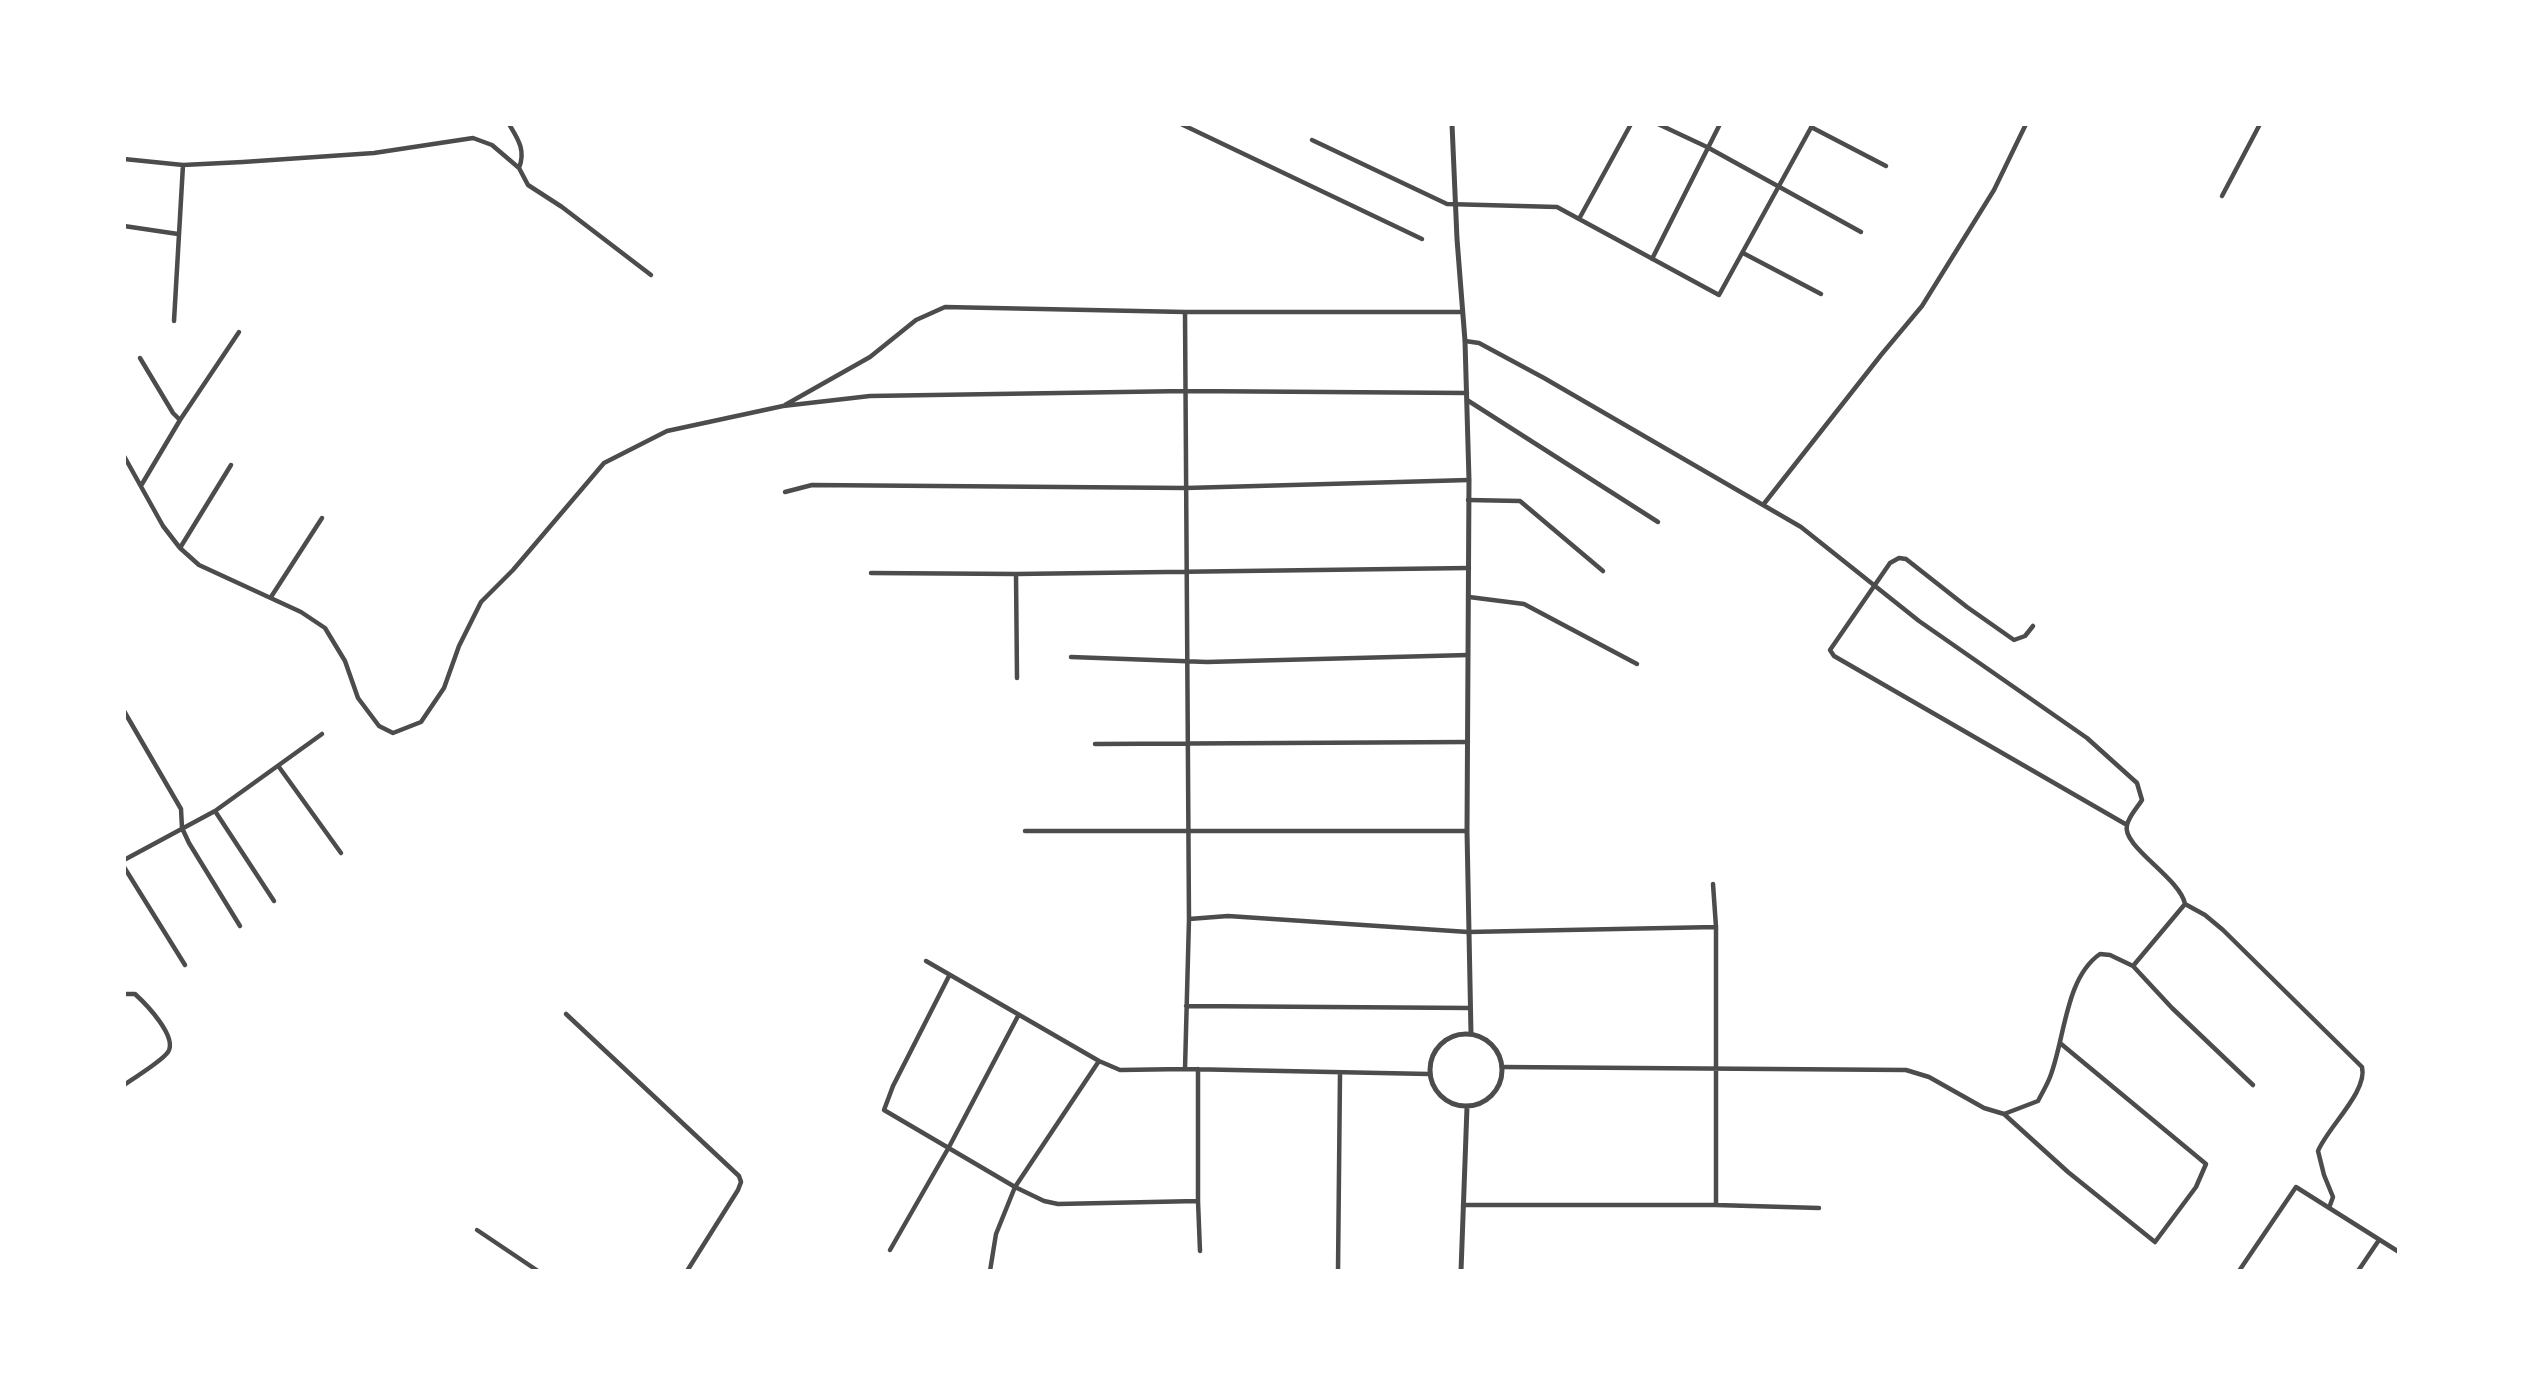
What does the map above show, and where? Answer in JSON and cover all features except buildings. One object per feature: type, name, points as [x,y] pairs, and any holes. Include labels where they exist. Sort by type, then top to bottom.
[{"type":"street","points":[[509,124],[521,145],[523,157],[519,168]]},
{"type":"street","points":[[1181,124],[1422,239]]},
{"type":"street","points":[[1579,219],[1630,124]]},
{"type":"street","points":[[1658,124],[1707,147],[1861,232]]},
{"type":"street","points":[[1652,258],[1720,124]]},
{"type":"street","points":[[1763,505],[1922,306],[1994,190],[2026,124]]},
{"type":"street","points":[[2222,196],[2260,124]]},
{"type":"street","points":[[1451,125],[1465,341],[1469,480],[1467,831],[1471,1034]]},
{"type":"street","points":[[1312,140],[1447,204],[1557,207],[1719,295],[1812,125],[1886,166]]},
{"type":"street","points":[[124,159],[183,165],[374,153],[473,138],[492,145],[519,168],[528,186],[562,207],[651,275]]},
{"type":"street","points":[[174,321],[183,165]]},
{"type":"street","points":[[124,226],[178,234]]},
{"type":"street","points":[[1743,253],[1821,294]]},
{"type":"street","points":[[783,406],[870,357],[916,320],[945,307],[1185,312],[1462,312]]},
{"type":"street","points":[[1185,312],[1189,831],[1185,1069]]},
{"type":"street","points":[[142,485],[180,420],[239,332]]},
{"type":"street","points":[[1465,341],[1479,343],[1533,372],[1801,527],[1919,621],[2087,738],[2137,783],[2141,800],[2127,825],[2131,839],[2148,860],[2174,883],[2185,904],[2205,915],[2233,940],[2362,1067],[2359,1088],[2318,1151],[2333,1197],[2329,1208]]},
{"type":"street","points":[[140,358],[180,420]]},
{"type":"street","points":[[124,456],[163,526],[180,548],[199,565],[271,597],[326,628],[345,661],[358,698],[379,726],[393,733],[421,722],[444,688],[459,646],[481,602],[513,570],[604,463],[667,431],[783,406],[870,396],[1185,391],[1467,396],[1658,522]]},
{"type":"street","points":[[180,548],[231,465]]},
{"type":"street","points":[[785,492],[812,485],[860,484],[1186,488],[1469,480]]},
{"type":"street","points":[[1468,500],[1520,501],[1602,571]]},
{"type":"street","points":[[271,597],[322,518]]},
{"type":"street","points":[[2033,626],[2025,636],[2014,640],[1903,558],[1890,562],[1830,650],[1834,656],[2127,825]]},
{"type":"street","points":[[871,573],[1016,574],[1469,568]]},
{"type":"street","points":[[1016,574],[1017,678]]},
{"type":"street","points":[[1469,597],[1524,604],[1637,664]]},
{"type":"street","points":[[1071,657],[1187,661],[1469,654]]},
{"type":"street","points":[[124,711],[181,809],[182,828],[188,843],[240,926]]},
{"type":"street","points":[[124,860],[215,811],[322,734]]},
{"type":"street","points":[[1095,744],[1468,742]]},
{"type":"street","points":[[279,767],[341,853]]},
{"type":"street","points":[[215,811],[274,901]]},
{"type":"street","points":[[1025,831],[1467,831]]},
{"type":"street","points":[[124,867],[185,965]]},
{"type":"street","points":[[1713,884],[1716,928],[1716,1205]]},
{"type":"street","points":[[2133,966],[2185,904]]},
{"type":"street","points":[[1189,919],[1228,916],[1468,932],[1716,928]]},
{"type":"street","points":[[2004,1114],[2038,1101],[2050,1077],[2069,1005],[2080,976],[2092,959],[2100,954],[2110,955],[2133,966],[2172,1008],[2253,1085]]},
{"type":"street","points":[[926,961],[1018,1016],[1120,1070],[1429,1074]]},
{"type":"street","points":[[949,976],[883,1107],[894,1117],[1044,1201],[1058,1204],[1198,1202]]},
{"type":"street","points":[[124,995],[135,994],[144,1002],[170,1037],[171,1044],[168,1053],[124,1085]]},
{"type":"street","points":[[1186,1006],[1470,1008]]},
{"type":"street","points":[[566,1014],[739,1176],[741,1182],[738,1190],[687,1271]]},
{"type":"street","points":[[890,1251],[1018,1016]]},
{"type":"street","points":[[1460,1034],[1471,1034],[1482,1037],[1499,1055],[1502,1079],[1489,1099],[1479,1105],[1467,1107],[1446,1101],[1438,1094],[1429,1074],[1430,1063],[1440,1044],[1460,1034]]},
{"type":"street","points":[[1502,1067],[1906,1070],[1929,1077],[1984,1108],[2004,1114],[2068,1172],[2155,1242],[2196,1187],[2206,1164],[2060,1043]]},
{"type":"street","points":[[990,1271],[996,1234],[1015,1187],[1099,1061]]},
{"type":"street","points":[[1198,1069],[1200,1251]]},
{"type":"street","points":[[1338,1271],[1340,1073]]},
{"type":"street","points":[[1461,1271],[1467,1107]]},
{"type":"street","points":[[2239,1271],[2296,1187],[2399,1252]]},
{"type":"street","points":[[1463,1205],[1716,1205],[1818,1208]]},
{"type":"street","points":[[477,1230],[538,1271]]},
{"type":"street","points":[[2358,1271],[2379,1240]]}]
